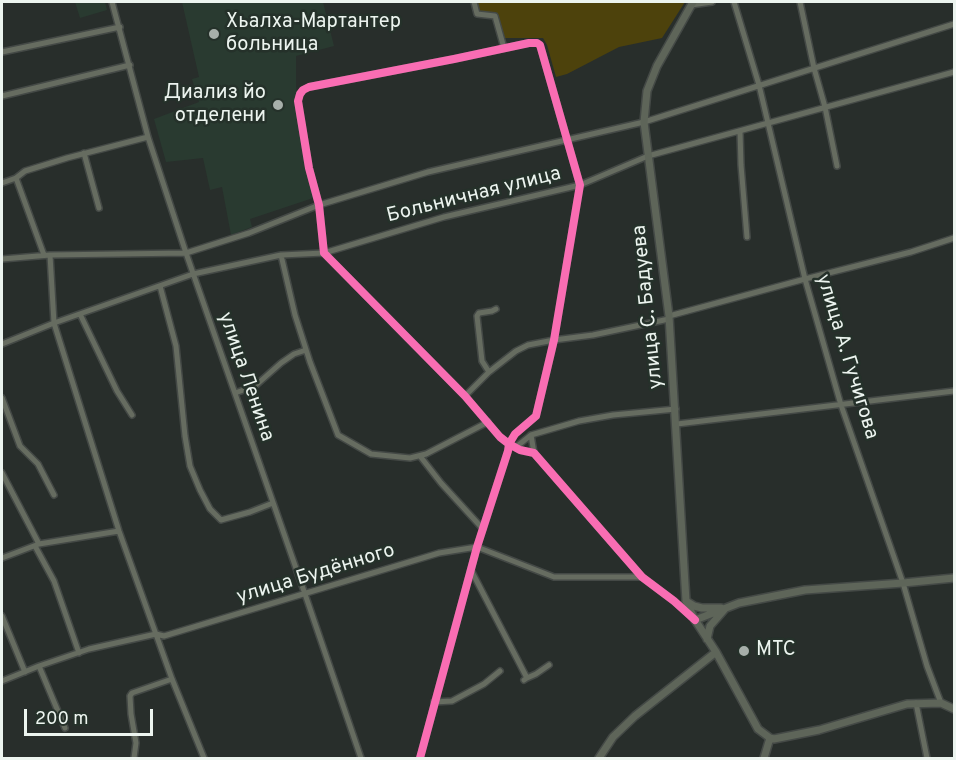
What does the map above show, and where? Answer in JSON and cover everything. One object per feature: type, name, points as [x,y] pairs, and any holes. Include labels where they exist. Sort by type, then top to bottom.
[{"type":"main road","name":"улица С. Бадуева","points":[[692,4],[653,74],[647,91],[644,122],[669,317],[686,601],[758,729],[770,738]]},
{"type":"main road","points":[[695,620],[739,603],[805,590],[954,578]]},
{"type":"main road","points":[[686,601],[702,608],[726,608]]},
{"type":"main road","points":[[707,639],[711,626],[726,608]]},
{"type":"main road","points":[[599,759],[613,737],[635,716],[716,652]]},
{"type":"main road","points":[[764,759],[770,738],[819,730],[907,704],[941,703],[954,709]]},
{"type":"street","name":"улица Ленина","points":[[112,2],[148,137],[186,253],[361,759]]},
{"type":"street","points":[[474,2],[477,14],[495,16],[504,48]]},
{"type":"street","points":[[692,4],[712,2]]},
{"type":"street","name":"улица А. Гучигова","points":[[734,2],[759,85],[805,279],[841,405],[903,583],[930,675],[941,703]]},
{"type":"street","points":[[800,2],[837,166]]},
{"type":"street","points":[[2,259],[47,255],[186,253],[249,233],[319,205],[428,172],[644,122],[954,24]]},
{"type":"street","points":[[2,52],[120,27]]},
{"type":"street","points":[[420,759],[477,546],[509,444],[515,434],[536,416],[554,340],[580,185],[540,45],[537,43],[316,85],[303,90],[298,100],[309,168],[319,205],[324,253],[465,396],[500,437],[509,444],[520,450],[534,453]]},
{"type":"street","points":[[2,96],[130,64]]},
{"type":"street","name":"Больничная улица","points":[[2,344],[54,323],[194,274],[281,255],[324,253],[444,217],[580,185],[648,156],[954,72]]},
{"type":"street","points":[[740,130],[747,237]]},
{"type":"street","points":[[2,183],[16,178],[25,171],[148,137]]},
{"type":"street","points":[[84,153],[99,208]]},
{"type":"street","points":[[16,178],[47,255],[54,323],[119,531],[172,679],[204,759]]},
{"type":"street","points":[[465,396],[489,372],[516,351],[528,345],[593,335],[669,317],[911,252],[954,238]]},
{"type":"street","points":[[281,255],[306,350],[338,435],[371,454],[410,458],[426,454],[488,422]]},
{"type":"street","points":[[160,285],[176,346],[190,466],[200,490],[210,509],[221,520],[273,503]]},
{"type":"street","points":[[489,372],[482,361],[477,316],[479,313],[496,309]]},
{"type":"street","points":[[80,314],[117,391],[132,415]]},
{"type":"street","points":[[235,393],[255,386],[281,363],[294,354],[306,350]]},
{"type":"street","points":[[677,424],[954,391]]},
{"type":"street","points":[[2,398],[20,446],[38,464],[54,495]]},
{"type":"street","points":[[516,447],[531,435],[591,419],[676,409]]},
{"type":"street","points":[[531,435],[534,453],[642,577],[695,620]]},
{"type":"street","points":[[420,456],[483,529]]},
{"type":"street","points":[[2,474],[54,581],[79,653]]},
{"type":"street","points":[[2,558],[37,545],[119,531]]},
{"type":"street","points":[[477,546],[554,577],[642,577]]},
{"type":"street","name":"улица Будённого","points":[[2,681],[79,653],[156,634],[164,636],[439,553],[477,546]]},
{"type":"street","points":[[471,570],[526,679],[549,665]]},
{"type":"street","points":[[2,616],[25,672]]},
{"type":"street","points":[[39,666],[65,728]]},
{"type":"street","points":[[434,702],[452,701],[484,684],[500,671]]},
{"type":"street","points":[[134,759],[136,743],[130,696],[132,693],[172,679]]},
{"type":"street","points":[[916,703],[927,759]]},
{"type":"shaded area","points":[[75,2],[105,2],[107,10],[80,18]]},
{"type":"shaded area","points":[[182,2],[323,2],[334,46],[296,56],[296,86],[300,117],[316,197],[250,219],[252,227],[231,235],[222,187],[210,190],[203,158],[166,162],[154,119],[199,102],[192,79],[199,77]]},
{"type":"shaded area","points":[[477,2],[685,2],[662,38],[619,47],[567,74],[556,77],[543,38],[505,38],[496,12],[479,12]]},
{"type":"cycle path","points":[[420,758],[477,547],[509,444],[515,434],[536,416],[554,340],[580,185],[540,45],[537,43],[303,90],[298,101],[309,168],[319,205],[324,253],[465,396],[500,437],[509,444],[520,450],[534,453],[642,577],[695,620]]},
{"type":"place","name":"Хьалха-Мартантер больница","points":[[214,34]]},
{"type":"place","name":"Диализ йо отделени","points":[[278,105]]},
{"type":"place","name":"МТС","points":[[744,651]]}]
